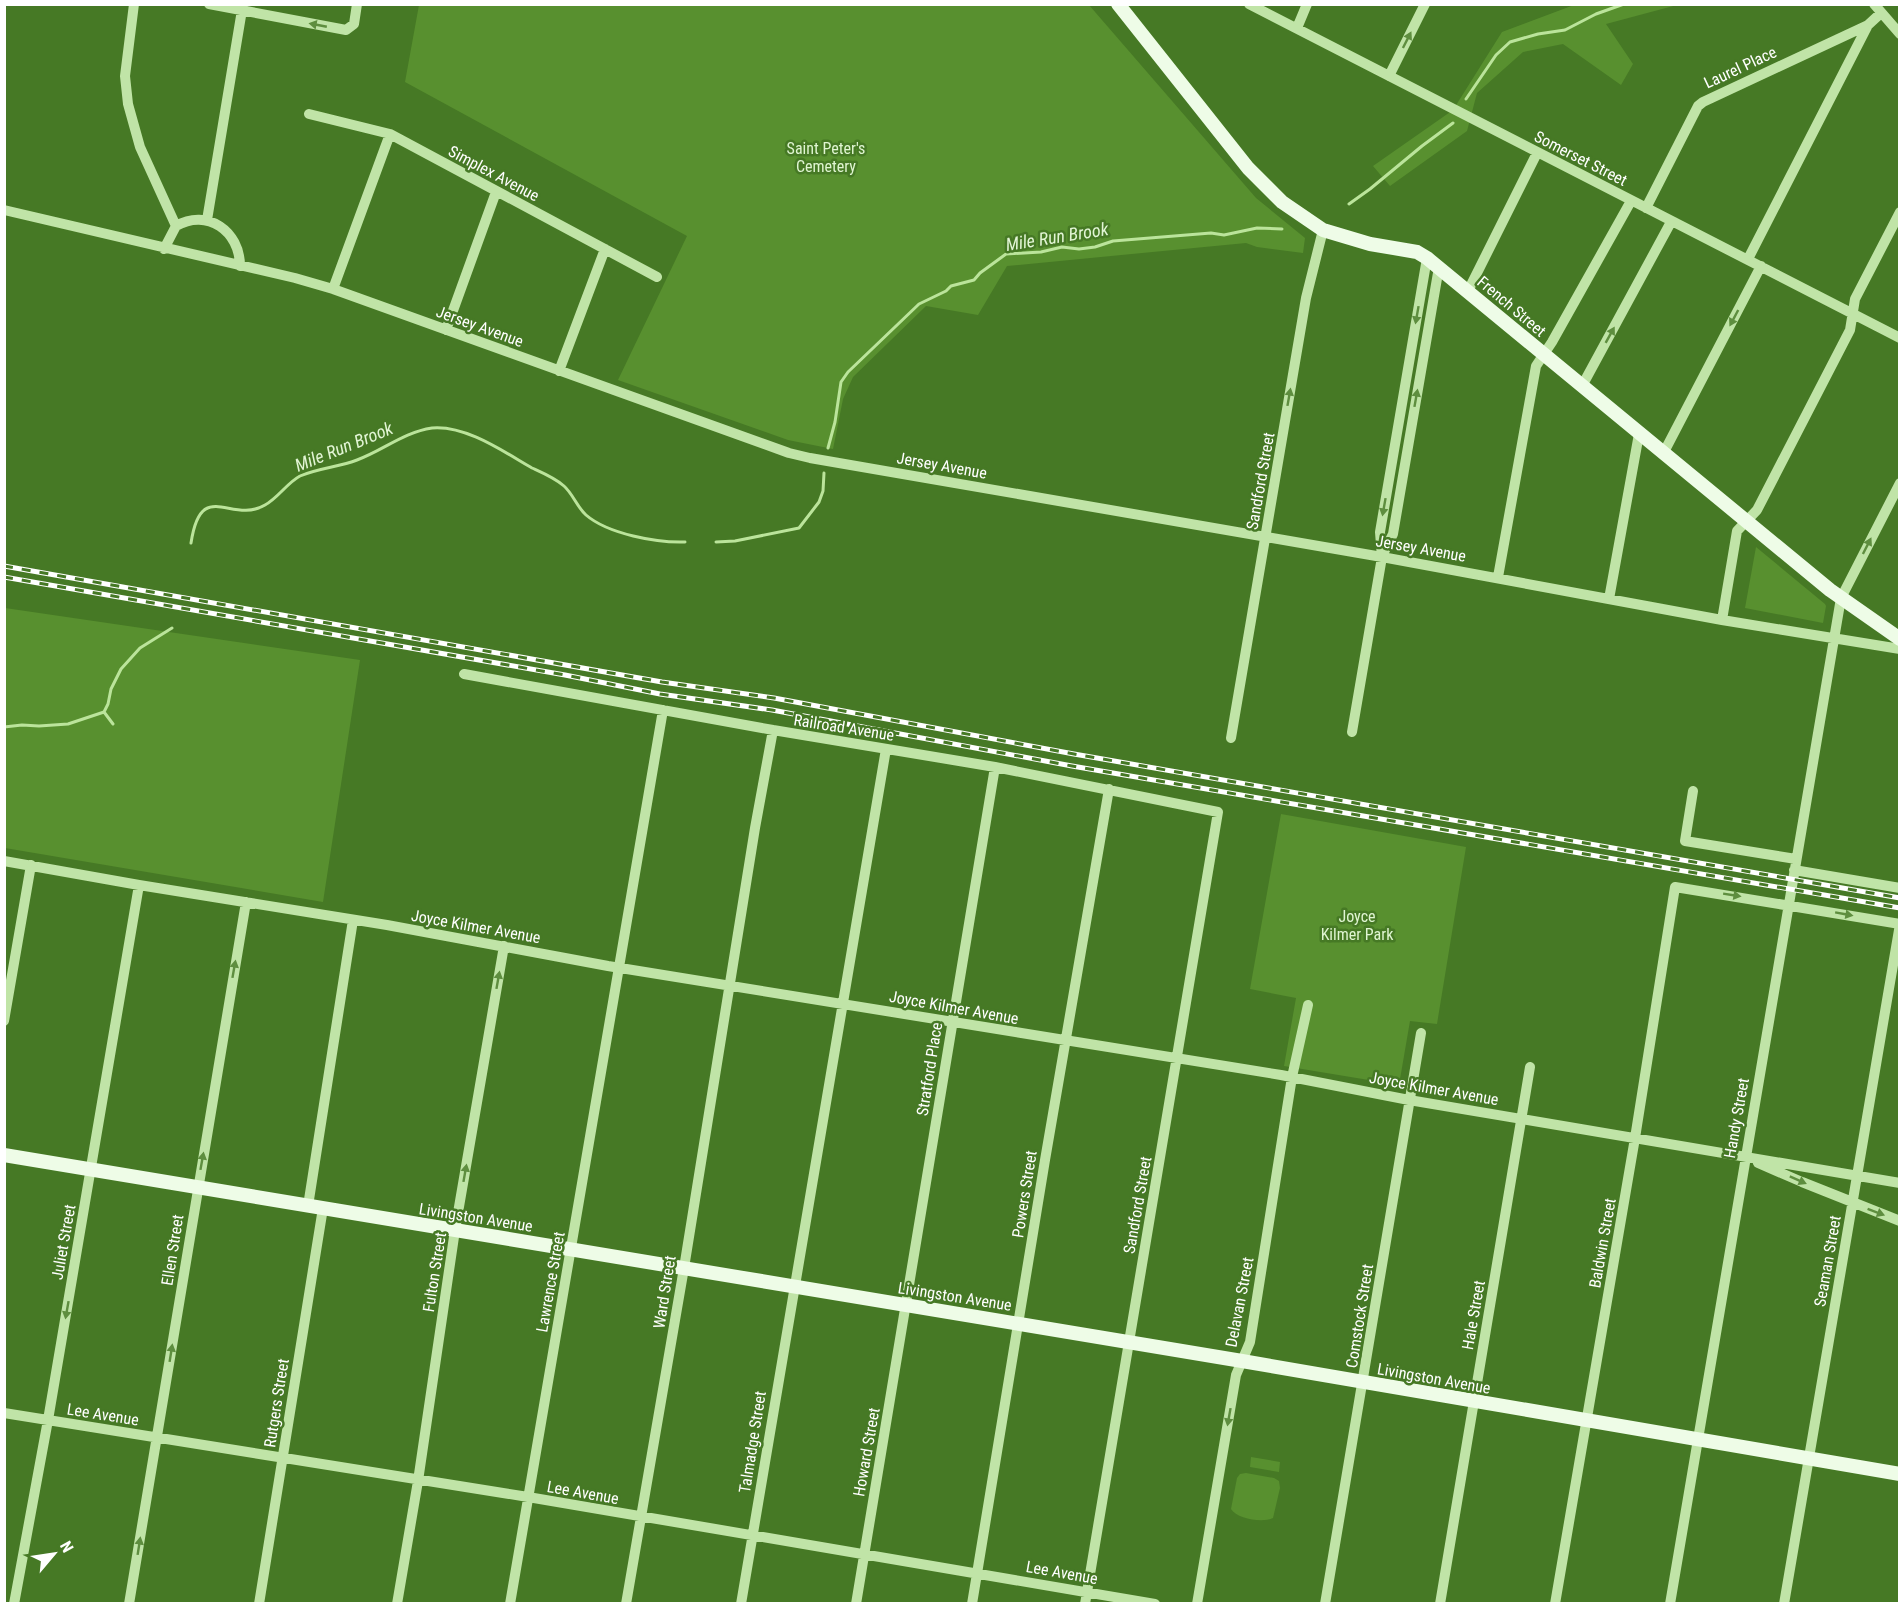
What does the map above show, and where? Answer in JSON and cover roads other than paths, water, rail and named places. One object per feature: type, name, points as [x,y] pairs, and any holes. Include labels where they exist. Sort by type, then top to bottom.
[{"type":"main road","name":"French Street","points":[[1118,4],[1252,173],[1282,202],[1323,230],[1349,239],[1417,252],[1427,258],[1841,598],[1899,639]]},
{"type":"main road","name":"Livingston Avenue","points":[[4,1155],[1018,1323],[1899,1474]]},
{"type":"street","points":[[134,4],[124,76],[128,104],[140,147],[176,226]]},
{"type":"street","points":[[209,4],[243,7],[346,30],[354,24],[357,4]]},
{"type":"street","name":"Somerset Street","points":[[1249,4],[1899,338]]},
{"type":"street","points":[[1297,28],[1308,4]]},
{"type":"street","points":[[1389,76],[1425,4]]},
{"type":"street","points":[[207,220],[243,7]]},
{"type":"street","points":[[1748,260],[1878,9],[1899,34]]},
{"type":"street","name":"Laurel Place","points":[[1646,208],[1698,106],[1868,25]]},
{"type":"street","name":"Simplex Avenue","points":[[309,114],[390,134],[657,277]]},
{"type":"street","points":[[333,289],[390,134]]},
{"type":"street","points":[[1468,291],[1537,153]]},
{"type":"street","points":[[446,330],[496,192]]},
{"type":"street","points":[[1498,577],[1536,366],[1631,201]]},
{"type":"street","name":"Jersey Avenue","points":[[4,210],[333,289],[800,455],[1498,577],[1722,620],[1899,649]]},
{"type":"street","points":[[1722,620],[1737,531],[1757,510],[1850,330],[1855,299],[1899,212]]},
{"type":"street","points":[[164,249],[176,226],[192,220],[207,220],[221,226],[231,235],[237,246],[240,266]]},
{"type":"street","points":[[1582,386],[1671,222]]},
{"type":"street","name":"Sandford Street","points":[[1231,738],[1306,298],[1323,230]]},
{"type":"street","points":[[559,370],[605,249]]},
{"type":"street","points":[[1352,732],[1382,557],[1380,532],[1427,258]]},
{"type":"street","points":[[1663,454],[1761,266]]},
{"type":"street","points":[[1382,557],[1393,534],[1439,267]]},
{"type":"street","points":[[1398,421],[1411,423]]},
{"type":"street","points":[[1609,599],[1639,434]]},
{"type":"street","name":"Handy Street","points":[[1670,1604],[1833,637],[1841,598],[1899,483]]},
{"type":"street","name":"Railroad Avenue","points":[[464,674],[773,730],[995,767],[1218,812]]},
{"type":"street","name":"Lawrence Street","points":[[510,1604],[663,710]]},
{"type":"street","name":"Ward Street","points":[[626,1604],[684,1268],[754,828],[773,730]]},
{"type":"street","name":"Talmadge Street","points":[[741,1604],[793,1286],[886,749]]},
{"type":"street","name":"Stratford Place","points":[[907,1305],[995,767]]},
{"type":"street","name":"Powers Street","points":[[972,1604],[1109,789]]},
{"type":"street","points":[[1693,791],[1684,841],[1899,888]]},
{"type":"street","name":"Sandford Street","points":[[1086,1598],[1218,812]]},
{"type":"street","name":"Joyce Kilmer Avenue","points":[[4,861],[620,967],[1292,1077],[1409,1100],[1899,1183]]},
{"type":"street","points":[[4,1021],[31,865]]},
{"type":"street","name":"Juliet Street","points":[[15,1604],[139,885]]},
{"type":"street","name":"Baldwin Street","points":[[1555,1604],[1635,1138],[1675,886],[1788,904]]},
{"type":"street","name":"Ellen Street","points":[[129,1604],[246,902]]},
{"type":"street","points":[[1788,904],[1899,924]]},
{"type":"street","points":[[308,1206],[353,920]]},
{"type":"street","name":"Seaman Street","points":[[1784,1604],[1852,1203],[1896,963],[1899,924]]},
{"type":"street","name":"Fulton Street","points":[[397,1604],[418,1481],[455,1230],[504,946]]},
{"type":"street","name":"Delavan Street","points":[[1197,1604],[1236,1375],[1250,1342],[1292,1077],[1308,1005]]},
{"type":"street","name":"Comstock Street","points":[[1325,1604],[1421,1033]]},
{"type":"street","name":"Hale Street","points":[[1440,1604],[1530,1066]]},
{"type":"street","points":[[1744,1156],[1899,1221]]},
{"type":"street","name":"Rutgers Street","points":[[259,1604],[323,1208]]},
{"type":"street","name":"Howard Street","points":[[856,1604],[907,1305]]},
{"type":"street","name":"Lee Avenue","points":[[4,1413],[752,1534],[977,1573],[1086,1598],[1155,1604]]},
{"type":"waterway","name":"Mile Run Brook","points":[[1466,99],[1496,55],[1510,42],[1538,34],[1565,30],[1596,14],[1624,4]]},
{"type":"waterway","name":"Mile Run Brook","points":[[1349,204],[1453,123]]},
{"type":"waterway","name":"Mile Run Brook","points":[[828,448],[835,422],[841,382],[848,372],[919,304],[946,291],[951,286],[974,280],[1006,254],[1041,252],[1062,247],[1079,249],[1113,241],[1211,233],[1224,235],[1257,228],[1282,229]]},
{"type":"waterway","name":"Mile Run Brook","points":[[191,543],[196,523],[202,512],[210,507],[252,510],[270,502],[300,476],[357,460],[412,433],[432,428],[445,428],[471,435],[553,478],[567,489],[580,508],[595,522],[633,536],[685,542]]},
{"type":"waterway","name":"Mile Run Brook","points":[[716,542],[735,541],[799,528],[819,502],[823,491],[824,473]]},
{"type":"waterway","name":"Mile Run Brook","points":[[4,727],[68,724],[104,712],[111,689],[121,669],[140,648],[172,628]]},
{"type":"waterway","points":[[104,712],[113,724]]},
{"type":"railway","points":[[4,566],[662,682],[774,698],[1074,754],[1900,898]]},
{"type":"railway","points":[[4,577],[565,675],[660,694],[772,710],[1072,766],[1900,908]]},
{"type":"park label","name":"Saint Peter's Cemetery","points":[[826,157]]},
{"type":"park label","name":"Joyce Kilmer Park","points":[[1357,925]]}]
